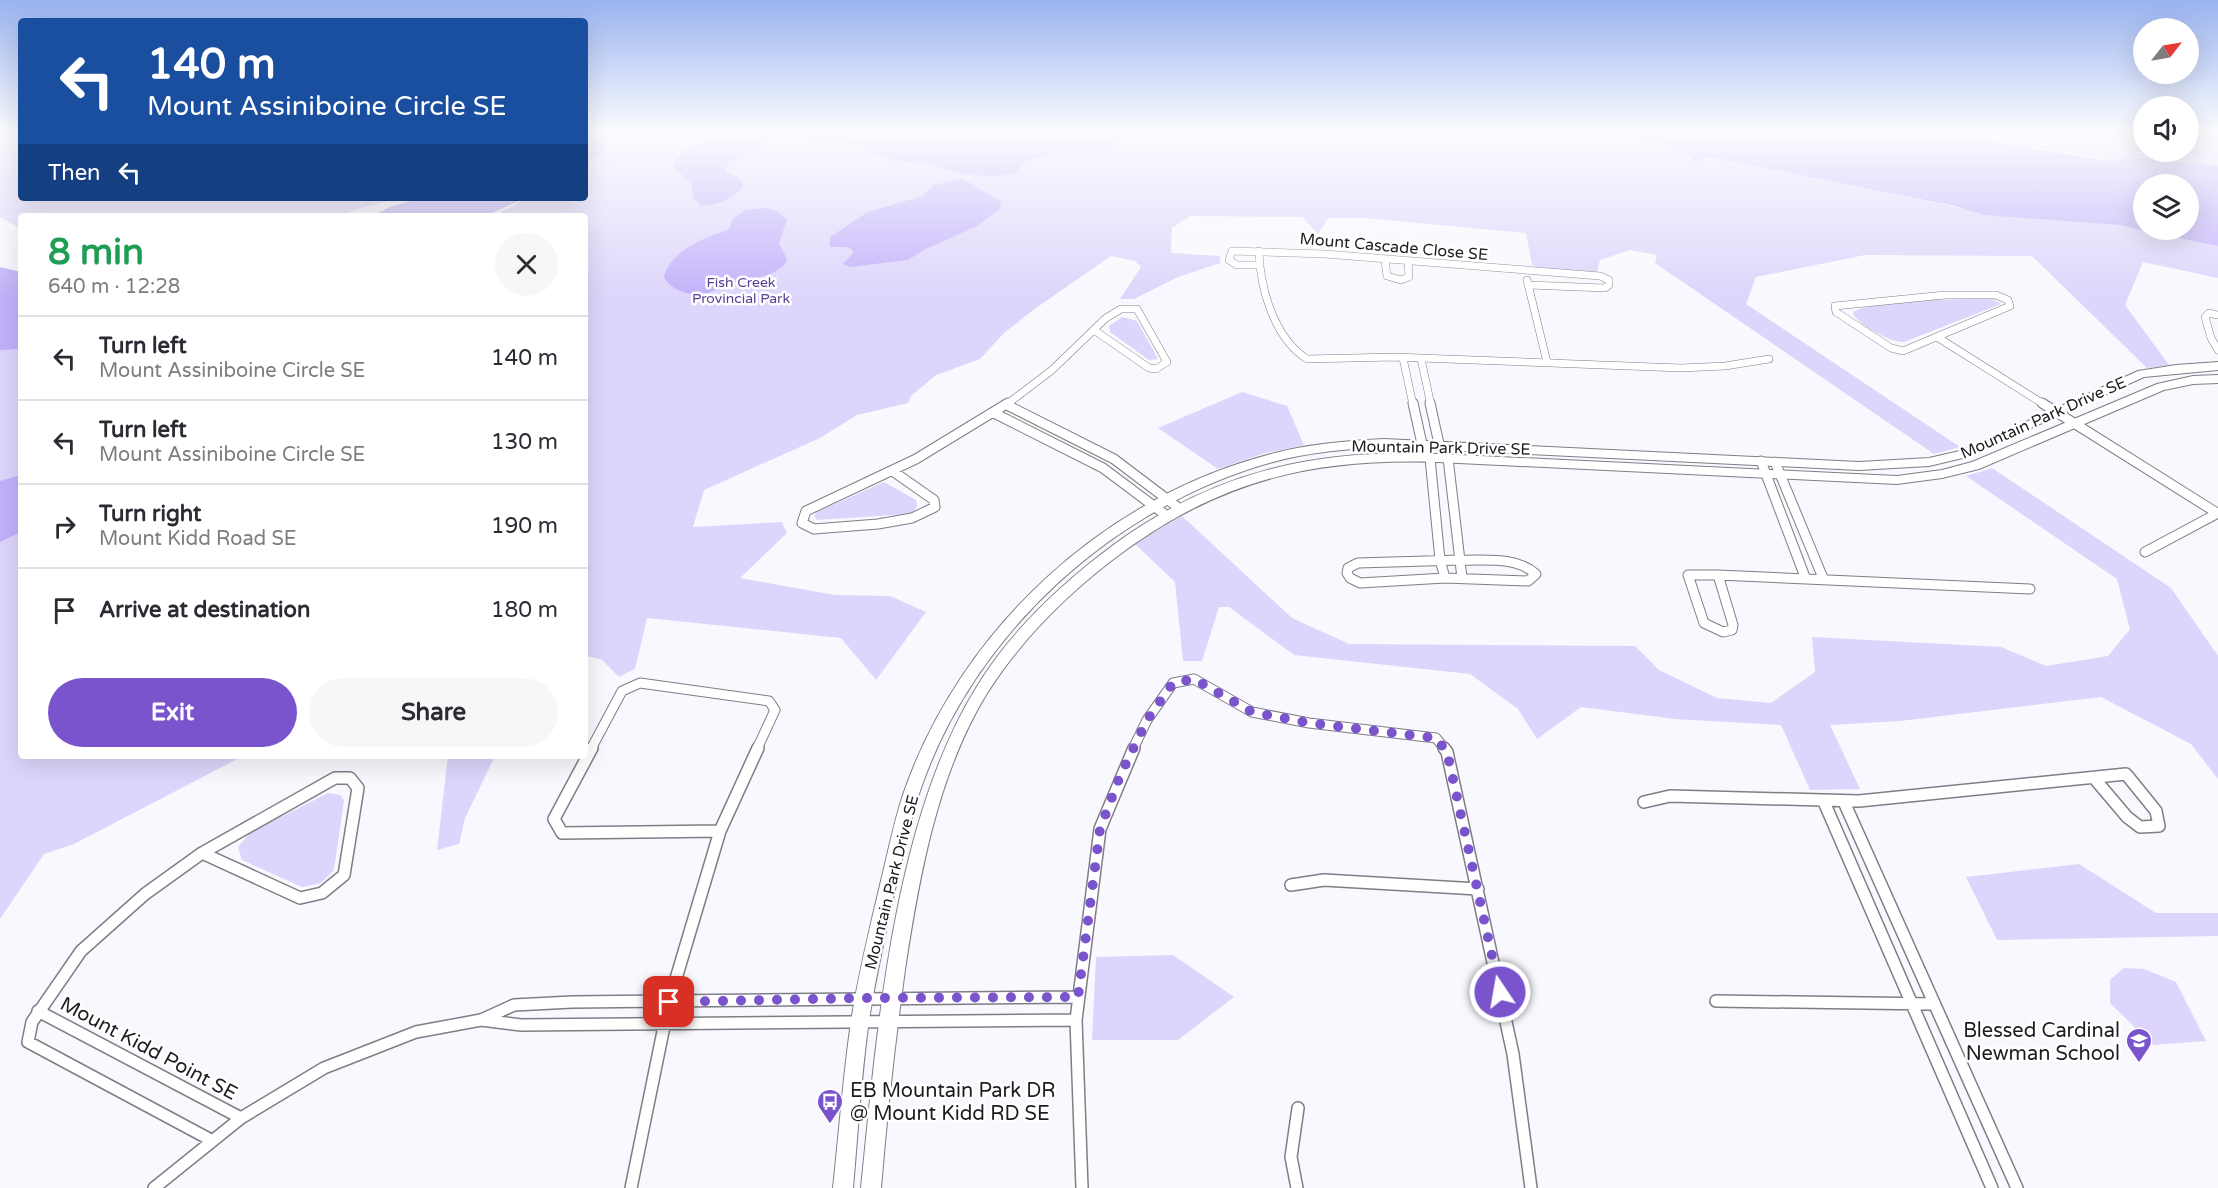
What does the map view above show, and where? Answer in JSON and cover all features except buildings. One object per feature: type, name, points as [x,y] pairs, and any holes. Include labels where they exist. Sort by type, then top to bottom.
[{"type":"street","name":"Mount Cascade Close SE","points":[[1258,265],[1237,265],[1229,260],[1229,256],[1232,251],[1325,254],[1600,276],[1609,280],[1609,285],[1605,288],[1529,285]]},
{"type":"street","points":[[1259,251],[1258,265],[1273,316],[1298,353],[1309,359],[1365,356],[1692,369],[1746,364],[1769,359]]},
{"type":"street","points":[[1385,260],[1387,276],[1396,281],[1404,281],[1409,277],[1408,262]]},
{"type":"street","points":[[1525,271],[1547,362]]},
{"type":"street","points":[[1945,294],[1996,295],[2008,300],[2010,306],[1937,337],[1903,351],[1891,348],[1836,312],[1835,306],[1945,294]]},
{"type":"street","points":[[894,472],[934,500],[935,507],[921,516],[911,518],[814,530],[802,523],[806,511],[894,472],[996,414],[1060,364],[1094,330],[1116,310],[1130,307],[1137,309],[1167,362],[1156,369],[1149,368],[1094,330]]},
{"type":"street","points":[[2218,315],[2209,313],[2205,317],[2211,338],[2218,350]]},
{"type":"street","points":[[1937,337],[2218,513],[2145,552]]},
{"type":"street","points":[[1403,358],[1422,444],[1430,458],[1440,560],[1445,578]]},
{"type":"street","points":[[1421,358],[1439,444],[1448,458],[1462,578]]},
{"type":"street","name":"Mountain Park Drive SE","points":[[871,1188],[892,998],[917,853],[939,782],[978,699],[1000,664],[1053,603],[1111,554],[1173,513],[1232,484],[1301,466],[1358,458],[1448,458],[1771,467],[1929,462],[1967,453],[2142,374],[2218,366]]},
{"type":"street","name":"Mountain Park Drive SE","points":[[843,1188],[864,998],[898,840],[917,778],[961,692],[982,658],[1013,619],[1037,593],[1098,542],[1153,504],[1223,473],[1295,453],[1353,445],[1439,444],[1771,467],[1897,480],[1942,474],[1975,466],[2161,387],[2193,380],[2218,379]]},
{"type":"street","points":[[1008,405],[1114,459],[1167,498],[1173,513]]},
{"type":"street","points":[[996,414],[1073,451],[1103,468],[1153,504],[1173,513]]},
{"type":"street","points":[[1073,451],[1082,442]]},
{"type":"street","points":[[1771,467],[1805,577]]},
{"type":"street","points":[[1771,467],[1823,578]]},
{"type":"street","points":[[1460,560],[1519,563],[1530,566],[1536,574],[1528,581],[1445,578],[1360,583],[1350,578],[1347,573],[1348,568],[1358,563],[1460,560]]},
{"type":"street","points":[[1718,575],[1733,625],[1732,630],[1723,632],[1704,623],[1688,575],[1718,575],[1805,577],[2030,589]]},
{"type":"street","points":[[1082,1188],[1076,1020],[1100,829],[1120,776],[1147,720],[1173,683],[1194,679],[1252,712],[1309,723],[1436,738],[1447,752],[1514,1054],[1531,1188]]},
{"type":"street","points":[[588,755],[622,691],[640,683],[769,701],[775,710],[720,831],[669,1002],[631,1188]]},
{"type":"street","points":[[586,759],[554,819],[562,833],[720,831]]},
{"type":"street","points":[[1644,802],[1670,795],[1844,802],[2126,774],[2156,811],[2158,826],[2140,827],[2127,817],[2094,778]]},
{"type":"street","name":"Mount Kidd Point SE","points":[[202,853],[300,898],[322,893],[344,875],[358,788],[350,778],[335,778],[202,853],[145,894],[81,951],[38,1011],[32,1023],[28,1042],[210,1140]]},
{"type":"street","points":[[1824,802],[1992,1188]]},
{"type":"street","points":[[1844,802],[2017,1188]]},
{"type":"street","points":[[1291,885],[1324,880],[1478,889]]},
{"type":"street","points":[[154,1188],[210,1140],[324,1068],[416,1032],[481,1020],[514,1005],[572,1002],[1078,997]]},
{"type":"street","points":[[1716,1001],[1934,1004]]},
{"type":"street","name":"Mount Kidd Point SE","points":[[38,1011],[242,1118]]},
{"type":"street","points":[[481,1020],[521,1025],[1076,1020]]},
{"type":"street","points":[[1296,1188],[1291,1157],[1298,1108]]},
{"type":"green space","points":[[0,188],[18,188],[18,201],[388,201],[346,213],[18,213],[18,227],[0,217]]},
{"type":"green space","name":"Fish Creek Provincial Park","points":[[588,188],[1871,188],[1960,208],[2124,226],[2133,228],[2133,240],[2193,240],[2218,245],[2218,278],[2143,262],[2125,305],[2169,365],[2147,368],[2032,256],[1865,255],[1756,277],[1746,304],[1960,447],[1934,454],[1655,263],[1657,255],[1630,250],[1600,260],[1597,272],[1539,268],[1532,265],[1526,233],[1365,218],[1328,218],[1318,234],[1302,217],[1190,216],[1172,228],[1171,253],[1220,256],[1220,263],[1178,277],[1134,299],[1120,299],[1141,267],[1135,261],[1111,256],[1033,310],[1004,333],[980,359],[936,375],[911,396],[908,403],[857,415],[820,438],[704,490],[693,527],[782,522],[787,533],[740,578],[835,595],[890,596],[926,612],[876,680],[841,638],[647,618],[635,669],[619,677],[601,659],[588,657],[588,213],[500,213],[522,201],[588,201]]},
{"type":"green space","points":[[1993,299],[2001,304],[1904,342],[1891,340],[1876,332],[1861,323],[1853,313],[1862,308],[1897,302]]},
{"type":"green space","points":[[1122,317],[1137,321],[1158,359],[1149,360],[1110,332],[1109,326]]},
{"type":"green space","points":[[0,348],[18,350],[18,759],[237,759],[74,844],[44,854],[0,919]]},
{"type":"green space","points":[[1242,392],[1287,406],[1304,445],[1265,453],[1218,469],[1158,428]]},
{"type":"green space","points":[[1992,468],[2171,588],[2218,656],[2218,779],[2191,744],[2101,697],[1900,721],[1830,725],[1860,789],[1810,790],[1781,725],[1675,719],[1581,707],[1537,739],[1518,709],[1470,674],[1294,655],[1229,607],[1219,607],[1202,661],[1183,661],[1175,582],[1135,544],[1182,516],[1292,618],[1349,644],[1635,646],[1659,670],[1717,698],[1771,703],[1815,672],[1812,637],[2001,647],[2046,666],[2108,656],[2130,629],[2117,579],[1966,476]]},
{"type":"green space","points":[[884,482],[916,500],[917,506],[914,511],[907,514],[817,520],[814,516],[817,512]]},
{"type":"green space","points":[[448,759],[494,759],[465,818],[459,844],[437,850]]},
{"type":"green space","points":[[328,793],[340,795],[344,800],[334,870],[321,883],[302,887],[242,860],[238,847],[250,833]]},
{"type":"green space","points":[[2079,864],[2156,913],[2218,913],[2218,936],[1997,940],[1966,877]]},
{"type":"green space","points":[[1173,955],[1234,997],[1178,1040],[1092,1040],[1096,957]]},
{"type":"green space","points":[[2124,968],[2144,969],[2176,982],[2206,1041],[2153,1045],[2110,1003],[2110,980]]},
{"type":"shaded area","points":[[692,188],[741,188],[724,200],[712,204],[701,206],[693,198]]},
{"type":"shaded area","points":[[930,188],[979,188],[1001,202],[1000,209],[977,226],[926,249],[908,260],[850,267],[843,264],[853,250],[846,247],[830,247],[830,237],[868,212],[923,196]]},
{"type":"shaded area","points":[[1867,188],[2133,188],[2133,228],[2118,225],[1984,215],[1955,206]]},
{"type":"shaded area","points":[[2199,188],[2218,188],[2218,246],[2189,240],[2199,240]]},
{"type":"shaded area","points":[[411,201],[518,201],[492,213],[378,213]]},
{"type":"shaded area","points":[[765,208],[777,211],[787,220],[779,243],[787,259],[780,268],[768,275],[732,283],[699,295],[677,289],[664,278],[673,260],[690,246],[729,229],[733,219],[745,210]]},
{"type":"shaded area","points":[[0,267],[18,271],[18,349],[0,350]]},
{"type":"shaded area","points":[[18,476],[18,533],[0,542],[0,481]]},
{"type":"place","name":"Blessed Cardinal Newman School","points":[[2139,1064]]},
{"type":"place","name":"EB Mountain Park DR @ Mount Kidd RD SE","points":[[830,1125]]},
{"type":"route","points":[[669,1002],[1078,997],[1100,829],[1120,776],[1147,720],[1173,683],[1194,679],[1252,712],[1309,723],[1436,738],[1447,752],[1500,992]]}]
